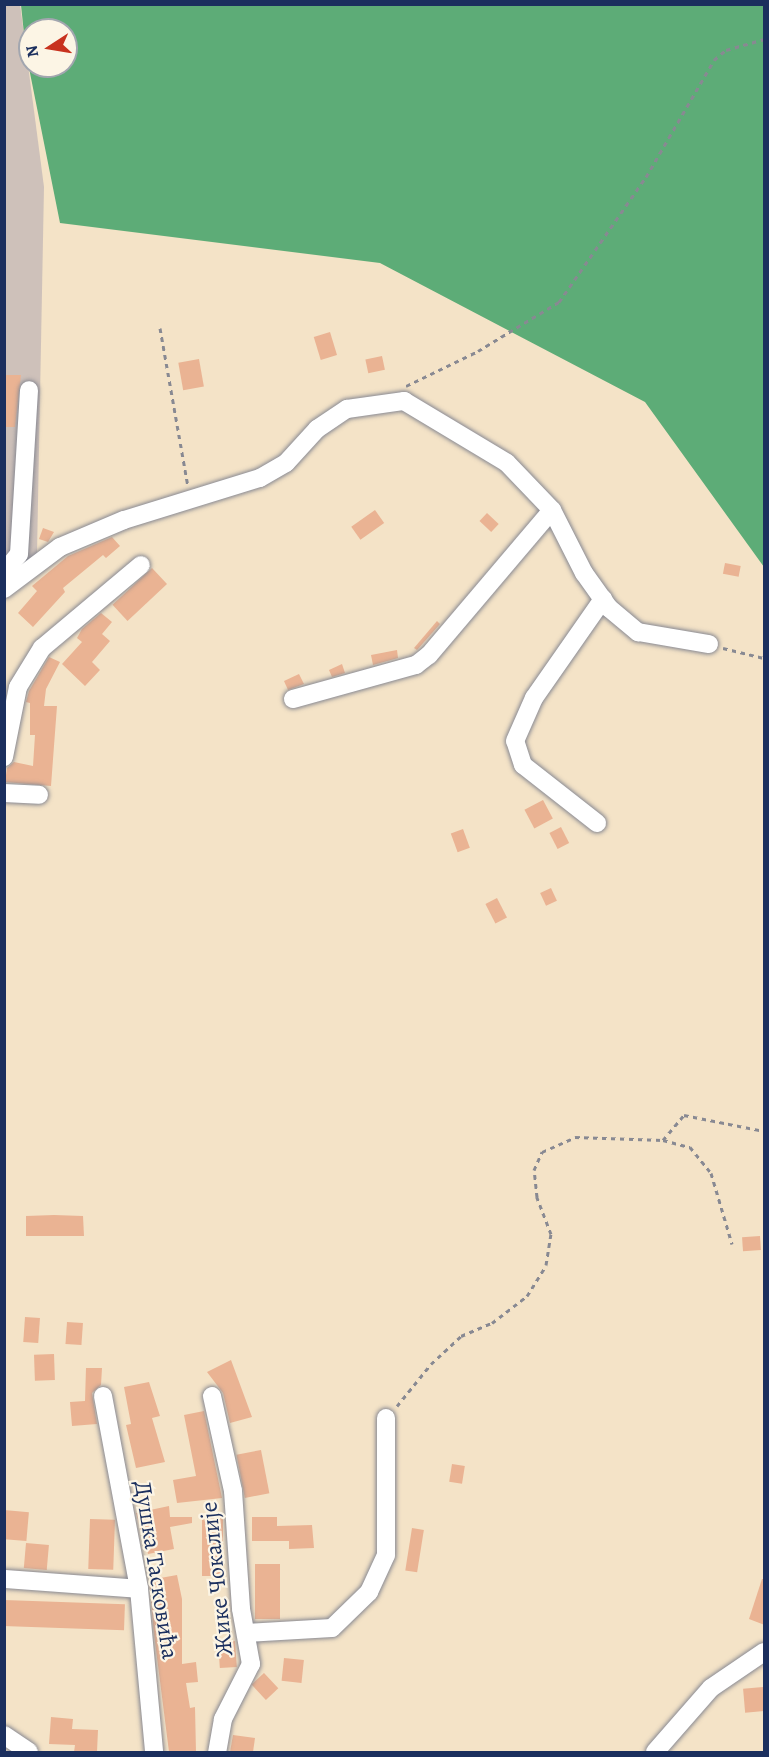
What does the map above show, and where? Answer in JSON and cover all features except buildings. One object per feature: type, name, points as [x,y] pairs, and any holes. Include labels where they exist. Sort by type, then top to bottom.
[{"type":"street","points":[[4,572],[19,554],[29,390]]},
{"type":"street","points":[[4,589],[60,547],[191,499],[260,478],[286,463],[317,429],[347,409],[404,401],[507,464],[552,510],[584,573],[603,599],[638,632],[709,644]]},
{"type":"street","points":[[293,699],[416,665],[429,655],[552,510]]},
{"type":"street","points":[[4,757],[18,687],[42,648],[141,565]]},
{"type":"street","points":[[597,823],[523,765],[515,741],[534,698],[603,599]]},
{"type":"street","points":[[4,793],[39,795]]},
{"type":"street","name":"Душка Тасковића","points":[[104,1396],[139,1589],[154,1752]]},
{"type":"street","name":"Жике Чокалије","points":[[212,1396],[233,1491],[251,1664],[223,1719],[217,1752]]},
{"type":"street","points":[[246,1633],[332,1629],[369,1592],[386,1555],[386,1418]]},
{"type":"street","points":[[4,1579],[139,1589]]},
{"type":"street","points":[[655,1752],[711,1688],[765,1652]]},
{"type":"street","points":[[4,1735],[30,1752]]},
{"type":"path","points":[[404,387],[478,351],[559,302],[646,177],[714,60],[726,50],[765,39]]},
{"type":"path","points":[[160,328],[172,413],[191,499]]},
{"type":"path","points":[[709,644],[765,658]]},
{"type":"path","points":[[663,1140],[684,1115],[765,1131]]},
{"type":"path","points":[[386,1418],[431,1364],[461,1336],[492,1323],[527,1296],[546,1265],[551,1234],[537,1197],[534,1170],[542,1152],[575,1137],[663,1140],[690,1147],[711,1173],[732,1244]]},
{"type":"shaded area","points":[[20,4],[22,18],[18,18],[18,78],[30,78],[44,187],[37,554],[5,582],[4,5]]},
{"type":"green space","points":[[21,5],[764,5],[764,567],[645,402],[380,263],[60,223],[31,78],[78,78],[78,18],[22,18]]}]
